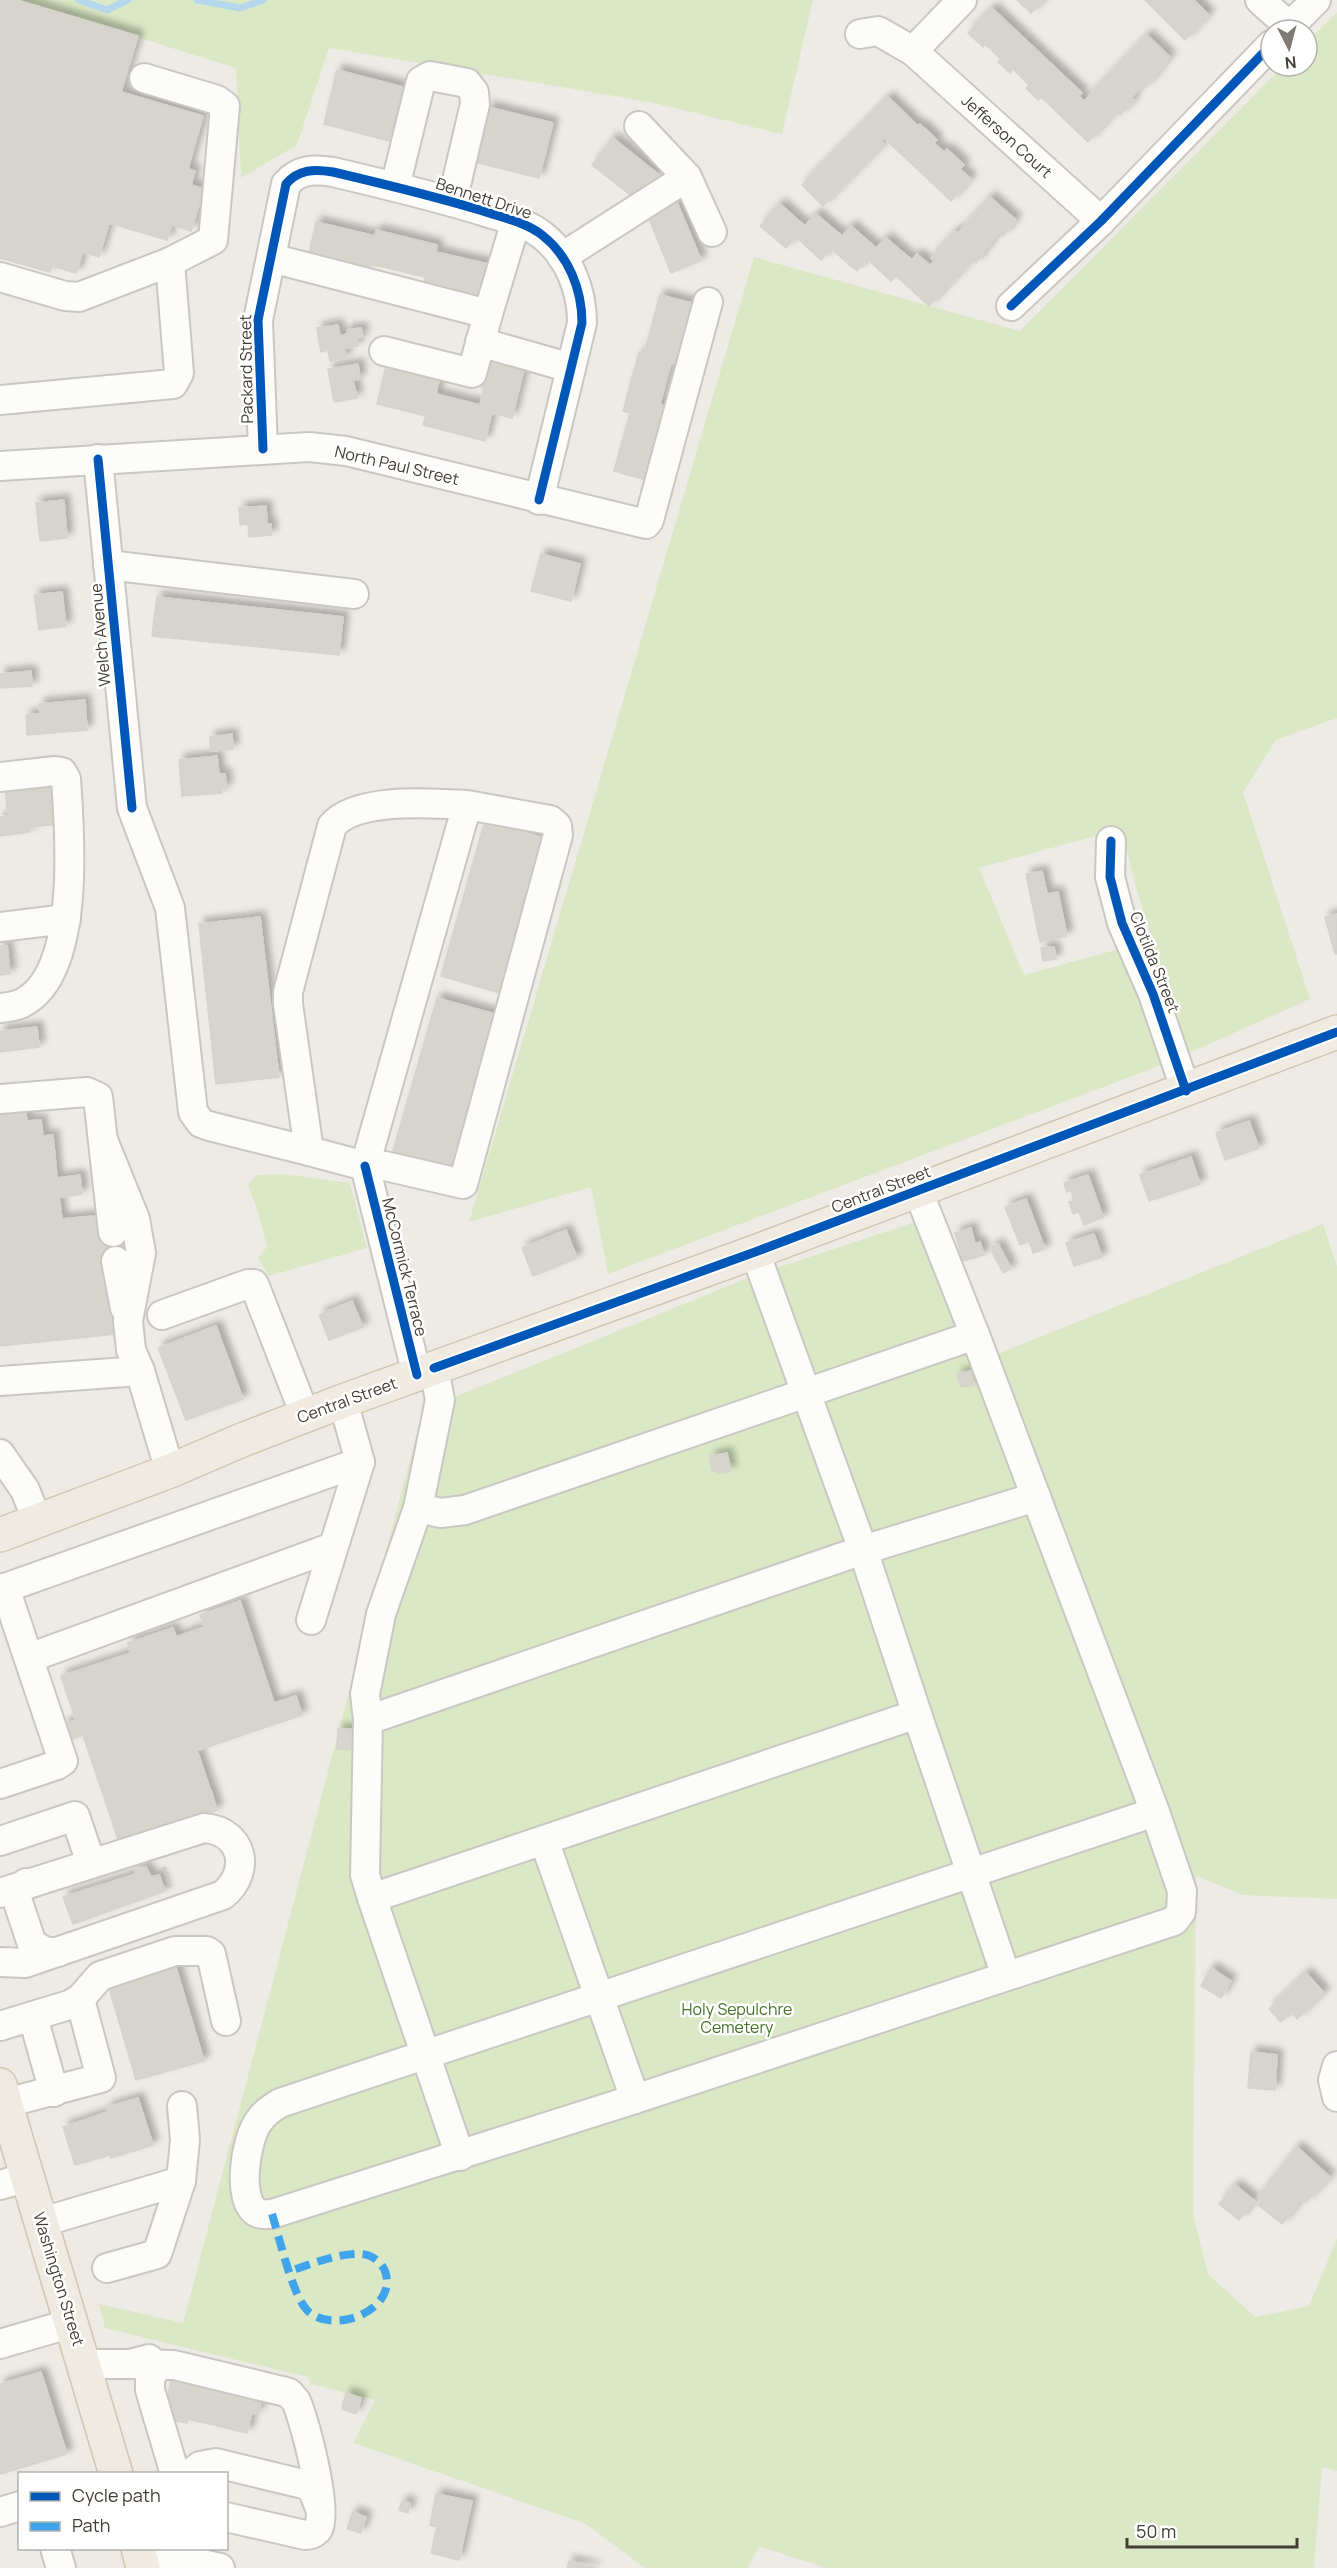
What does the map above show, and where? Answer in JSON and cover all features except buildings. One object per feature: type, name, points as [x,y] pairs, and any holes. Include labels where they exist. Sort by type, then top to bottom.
[{"type":"main road","name":"Central Street","points":[[0,1535],[170,1471],[305,1415],[755,1252],[1337,1032]]},
{"type":"main road","name":"Washington Street","points":[[3,2094],[14,2181],[42,2222],[115,2472]]},
{"type":"street","points":[[913,51],[962,0]]},
{"type":"street","points":[[1260,0],[1272,18]]},
{"type":"street","points":[[1298,18],[1316,0]]},
{"type":"street","name":"Jefferson Court","points":[[860,34],[878,31],[913,51],[1101,221]]},
{"type":"street","points":[[1011,306],[1101,221],[1259,58]]},
{"type":"street","points":[[395,187],[421,81],[430,76],[467,83],[474,92],[475,104],[452,202]]},
{"type":"street","points":[[0,277],[65,296],[79,297],[170,262],[208,244],[214,237],[225,106],[217,100],[144,78]]},
{"type":"street","points":[[639,126],[687,177],[712,232]]},
{"type":"street","name":"Bennett Drive","points":[[286,184],[294,175],[318,170],[452,202],[516,221],[542,235],[562,257],[575,280],[582,309],[580,330],[539,500]]},
{"type":"street","points":[[562,257],[687,177]]},
{"type":"street","name":"Packard Street","points":[[263,449],[258,339],[261,301],[286,184]]},
{"type":"street","points":[[384,351],[472,373],[516,221]]},
{"type":"street","points":[[271,258],[488,314]]},
{"type":"street","points":[[0,400],[173,384],[179,373],[170,262]]},
{"type":"street","name":"North Paul Street","points":[[0,466],[309,447],[346,451],[539,500],[646,524],[649,520],[708,302]]},
{"type":"street","points":[[480,342],[571,368]]},
{"type":"street","name":"Welch Avenue","points":[[98,459],[132,808],[170,908],[192,1112],[196,1118],[209,1126],[365,1166],[385,1166],[463,1184],[558,835],[557,826],[550,820],[467,806]]},
{"type":"street","points":[[108,565],[354,594]]},
{"type":"street","points":[[0,777],[55,771],[64,775],[71,844],[66,918],[53,968],[45,981],[26,1001],[13,1007],[0,1008]]},
{"type":"street","points":[[309,1151],[288,992],[333,826],[339,818],[368,808],[403,804],[467,806],[365,1166]]},
{"type":"street","name":"Clotilda Street","points":[[1111,841],[1110,877],[1122,923],[1153,994],[1186,1091]]},
{"type":"street","points":[[0,927],[66,918]]},
{"type":"street","points":[[0,1099],[87,1092],[100,1101],[118,1232]]},
{"type":"street","points":[[104,1140],[133,1211],[141,1253],[128,1321]]},
{"type":"street","name":"McCormick Terrace","points":[[365,1166],[425,1372],[440,1400],[418,1508],[381,1614],[365,1694],[368,1720],[365,1875],[460,2156]]},
{"type":"street","points":[[918,1191],[975,1335],[1155,1812],[1182,1891],[1181,1912],[1174,1921],[460,2156],[272,2214],[259,2214],[252,2209],[247,2197],[245,2176],[250,2136],[267,2112],[280,2103],[1155,1812]]},
{"type":"street","points":[[755,1252],[863,1550],[970,1875],[1006,1976]]},
{"type":"street","points":[[120,1260],[130,1350],[140,1371],[170,1471]]},
{"type":"street","points":[[162,1316],[248,1284],[254,1284],[305,1415]]},
{"type":"street","points":[[418,1508],[441,1513],[465,1510],[975,1335]]},
{"type":"street","points":[[0,1382],[140,1371]]},
{"type":"street","points":[[311,1620],[360,1462],[343,1401]]},
{"type":"street","points":[[0,1454],[25,1490],[38,1522]]},
{"type":"street","points":[[0,1784],[57,1765],[77,1753],[79,1746],[37,1654],[2,1588],[360,1462]]},
{"type":"street","points":[[0,1475],[25,1490]]},
{"type":"street","points":[[368,1720],[863,1550],[1036,1497]]},
{"type":"street","points":[[37,1654],[333,1547]]},
{"type":"street","points":[[372,1898],[917,1714]]},
{"type":"street","points":[[0,1841],[75,1816],[90,1863]]},
{"type":"street","points":[[204,1828],[216,1829],[226,1835],[235,1844],[239,1853],[239,1874],[233,1886],[223,1895],[48,1950],[32,1944],[11,1894],[90,1863],[204,1828]]},
{"type":"street","points":[[544,1840],[635,2099]]},
{"type":"street","points":[[0,1962],[25,1963],[48,1950],[214,1887],[225,1874],[227,1865],[225,1854],[212,1844],[202,1842],[91,1879],[11,1894]]},
{"type":"street","points":[[0,2026],[69,2005],[80,1999],[100,1976],[175,1951],[207,1951],[213,1959],[226,2021]]},
{"type":"street","points":[[3,2094],[54,2092],[101,2078],[80,1999]]},
{"type":"street","points":[[33,2017],[54,2092]]},
{"type":"street","points":[[1337,2066],[1333,2080],[1337,2097]]},
{"type":"street","points":[[107,2268],[157,2254],[181,2181],[185,2140],[182,2106]]},
{"type":"street","points":[[42,2222],[181,2181]]},
{"type":"street","points":[[0,2344],[72,2323]]},
{"type":"street","points":[[84,2364],[144,2365],[159,2354],[171,2354],[296,2385],[304,2393],[323,2469],[319,2506],[320,2526],[310,2535],[228,2517]]},
{"type":"street","points":[[144,2365],[150,2377],[150,2390],[173,2472]]},
{"type":"street","points":[[192,2472],[200,2466],[216,2463],[303,2484],[312,2488],[319,2506]]},
{"type":"street","points":[[0,2512],[18,2507]]},
{"type":"street","points":[[56,2550],[61,2568]]},
{"type":"street","points":[[140,2556],[220,2568]]},
{"type":"path","points":[[158,1869],[164,1867],[172,1893]]},
{"type":"green space","points":[[17,0],[813,0],[782,134],[650,102],[329,48],[297,145],[241,178],[236,68]]},
{"type":"green space","points":[[1337,12],[1337,718],[1276,740],[1243,792],[1310,999],[1187,1054],[1136,888],[1127,851],[1117,830],[979,868],[1024,975],[1123,948],[1172,1061],[608,1274],[591,1187],[469,1222],[754,257],[1020,331],[1271,78],[1319,78],[1319,30]]},
{"type":"green space","points":[[283,1174],[350,1183],[367,1248],[269,1276],[258,1258],[267,1247],[248,1185],[257,1175]]},
{"type":"green space","name":"Holy Sepulchre Cemetery","points":[[940,1214],[995,1355],[1323,1224],[1337,1266],[1337,1899],[1243,1895],[1196,1876],[1193,2213],[1208,2274],[1255,2317],[1309,2306],[1337,2238],[1337,2471],[1322,2467],[1314,2568],[826,2568],[759,2546],[748,2568],[645,2568],[586,2524],[353,2443],[375,2400],[311,2384],[308,2377],[105,2328],[99,2304],[183,2323],[423,1410],[755,1275]]},
{"type":"waterway","points":[[79,0],[107,10],[128,0]]},
{"type":"waterway","points":[[197,0],[240,8],[263,0]]},
{"type":"tunnel","points":[[122,1231],[124,1260]]},
{"type":"marked path","points":[[272,2214],[292,2281],[303,2305],[309,2312],[318,2317],[339,2321],[361,2315],[371,2309],[384,2294],[387,2280],[386,2273],[379,2262],[368,2255],[361,2254],[334,2257],[290,2271]]},
{"type":"cycle path","points":[[1011,306],[1101,221],[1259,57]]},
{"type":"cycle path","points":[[263,449],[258,320],[286,184],[296,175],[307,171],[333,172],[446,200],[521,224],[542,235],[567,263],[580,298],[582,323],[539,500]]},
{"type":"cycle path","points":[[98,459],[132,808]]},
{"type":"cycle path","points":[[1111,841],[1110,877],[1122,923],[1153,994],[1186,1091]]},
{"type":"cycle path","points":[[434,1368],[755,1252],[1337,1032]]},
{"type":"cycle path","points":[[365,1166],[417,1375]]}]
